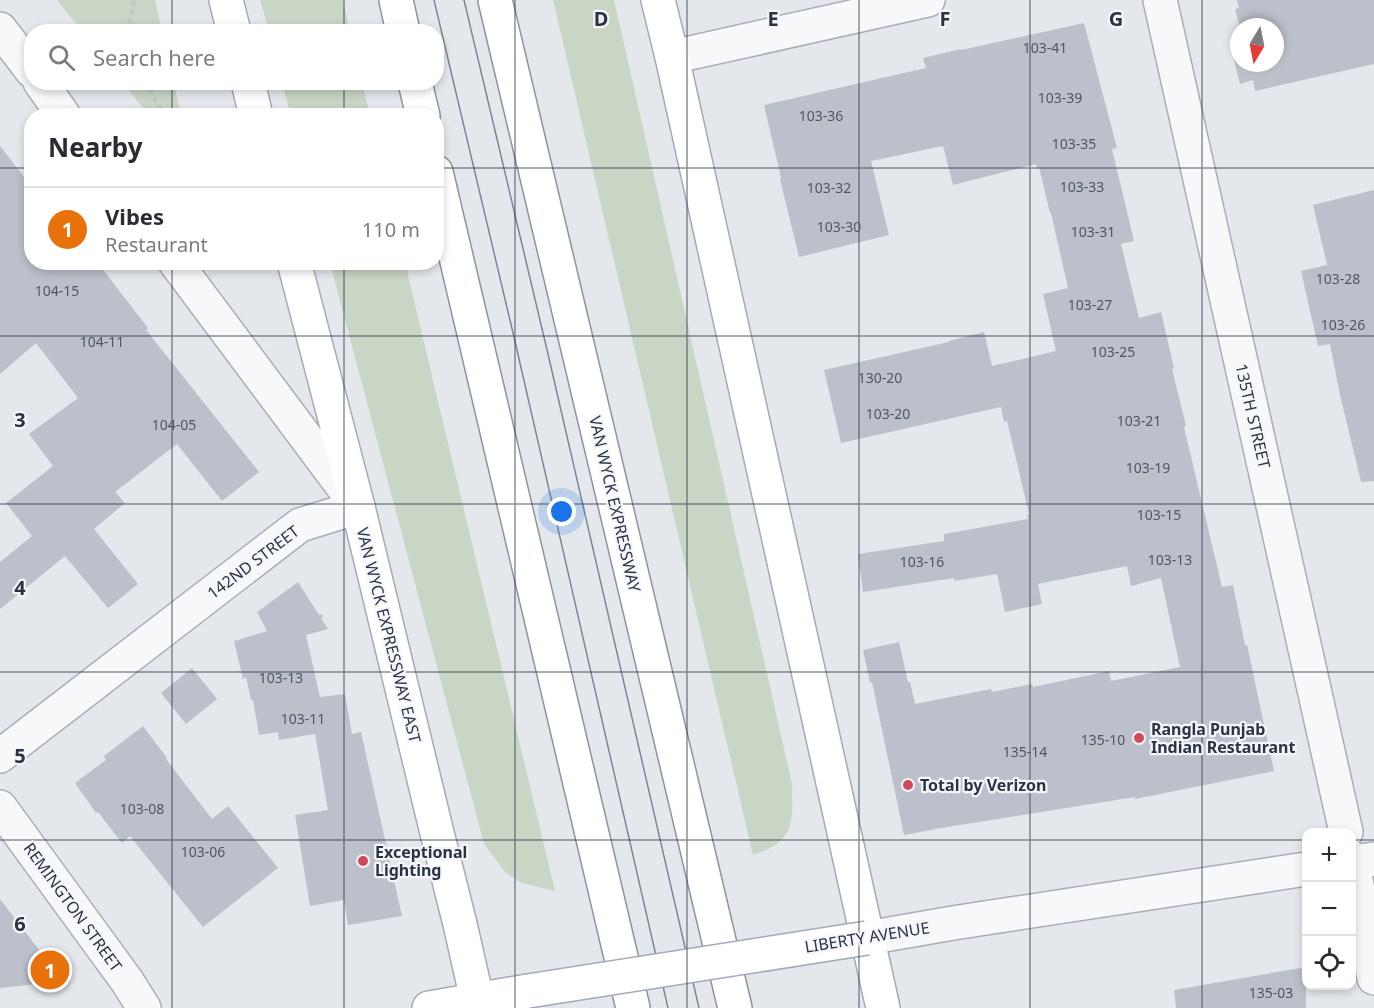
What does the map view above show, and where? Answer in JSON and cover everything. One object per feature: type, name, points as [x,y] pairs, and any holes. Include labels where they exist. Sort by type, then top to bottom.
[{"type":"main road","points":[[226,0],[232,24]]},
{"type":"main road","points":[[396,0],[401,24]]},
{"type":"main road","name":"VAN WYCK EXPRESSWAY","points":[[495,0],[735,1008]]},
{"type":"main road","points":[[658,0],[883,1008]]},
{"type":"main road","points":[[250,90],[254,108]]},
{"type":"main road","points":[[417,90],[421,108]]},
{"type":"main road","points":[[444,206],[633,1008]]},
{"type":"main road","name":"VAN WYCK EXPRESSWAY EAST","points":[[296,270],[358,507],[478,1004]]},
{"type":"main road","name":"LIBERTY AVENUE","points":[[429,1008],[478,1004],[528,991],[867,938]]},
{"type":"street","points":[[672,57],[928,0]]},
{"type":"street","name":"135TH STREET","points":[[1160,0],[1349,828]]},
{"type":"street","points":[[0,29],[24,60]]},
{"type":"street","points":[[46,90],[58,108]]},
{"type":"street","points":[[181,270],[358,507]]},
{"type":"street","name":"142ND STREET","points":[[0,756],[300,525],[358,507]]},
{"type":"street","name":"REMINGTON STREET","points":[[0,807],[144,1008]]},
{"type":"street","name":"135TH STREET","points":[[1356,861],[1374,978]]},
{"type":"street","name":"LIBERTY AVENUE","points":[[867,938],[1302,870]]},
{"type":"path","points":[[130,24],[134,0]]},
{"type":"path","points":[[150,90],[160,108]]},
{"type":"green space","points":[[57,0],[155,0],[160,24],[76,24]]},
{"type":"green space","points":[[260,0],[343,0],[348,24],[267,24]]},
{"type":"green space","points":[[553,0],[614,0],[792,784],[789,829],[777,843],[753,855]]},
{"type":"green space","points":[[129,90],[176,90],[179,108],[143,108]]},
{"type":"green space","points":[[284,90],[364,90],[368,108],[289,108]]},
{"type":"green space","points":[[332,270],[407,270],[555,891],[522,883],[506,873],[484,844]]},
{"type":"building","points":[[1237,0],[1374,0],[1374,64],[1255,91],[1253,80],[1240,84],[1237,72],[1284,72],[1284,18],[1238,18],[1235,9],[1239,8]]},
{"type":"building","points":[[1084,23],[1117,148],[1112,149],[1134,241],[1121,244],[1139,318],[1161,312],[1186,426],[1184,427],[1222,587],[1233,585],[1274,771],[1135,799],[1135,797],[904,835],[872,682],[870,683],[863,650],[899,642],[915,704],[991,689],[992,692],[1032,684],[1033,687],[1109,671],[1111,681],[1180,667],[1161,578],[1131,586],[1127,566],[1038,584],[1042,604],[1005,612],[997,574],[863,592],[858,554],[944,541],[944,534],[1028,519],[1029,514],[1007,421],[1004,422],[1001,407],[841,443],[824,370],[984,332],[992,366],[1056,351],[1043,294],[1068,288],[1039,167],[1037,168],[1036,164],[953,185],[943,146],[871,161],[889,235],[799,257],[764,105],[926,68],[923,58]]},
{"type":"building","points":[[0,146],[24,177],[24,270],[103,270],[148,328],[146,330],[259,472],[222,501],[177,444],[115,492],[125,503],[94,529],[138,584],[108,608],[65,556],[0,609],[0,562],[32,536],[6,503],[53,466],[29,434],[78,398],[36,343],[0,374]]},
{"type":"building","points":[[1374,190],[1374,481],[1361,482],[1330,344],[1318,346],[1301,271],[1327,265],[1313,205]]},
{"type":"building","points":[[298,582],[319,615],[322,614],[321,618],[328,629],[306,635],[320,697],[345,694],[352,734],[361,732],[402,916],[348,925],[344,900],[310,906],[295,815],[328,810],[315,734],[279,740],[278,732],[259,735],[253,700],[251,700],[246,677],[243,679],[234,641],[267,631],[257,612]]},
{"type":"building","points":[[192,668],[217,699],[186,724],[161,693]]},
{"type":"building","points":[[143,726],[212,819],[228,806],[278,868],[203,927],[130,836],[122,843],[98,812],[96,813],[75,783],[106,760],[104,756]]},
{"type":"building","points":[[0,899],[63,981],[0,988]]},
{"type":"building","points":[[1302,968],[1302,990],[1306,990],[1306,1008],[1176,1008],[1174,990]]},
{"type":"tram line","points":[[434,0],[440,24]]},
{"type":"tram line","points":[[464,0],[699,1008]]},
{"type":"tram line","points":[[444,42],[668,1008]]},
{"type":"place","name":"Rangla Punjab Indian Restaurant","points":[[1139,738]]},
{"type":"place","name":"Total by Verizon","points":[[908,785]]},
{"type":"place","name":"Exceptional Lighting","points":[[363,861]]},
{"type":"place","name":"Vibes","points":[[50,970]]}]
